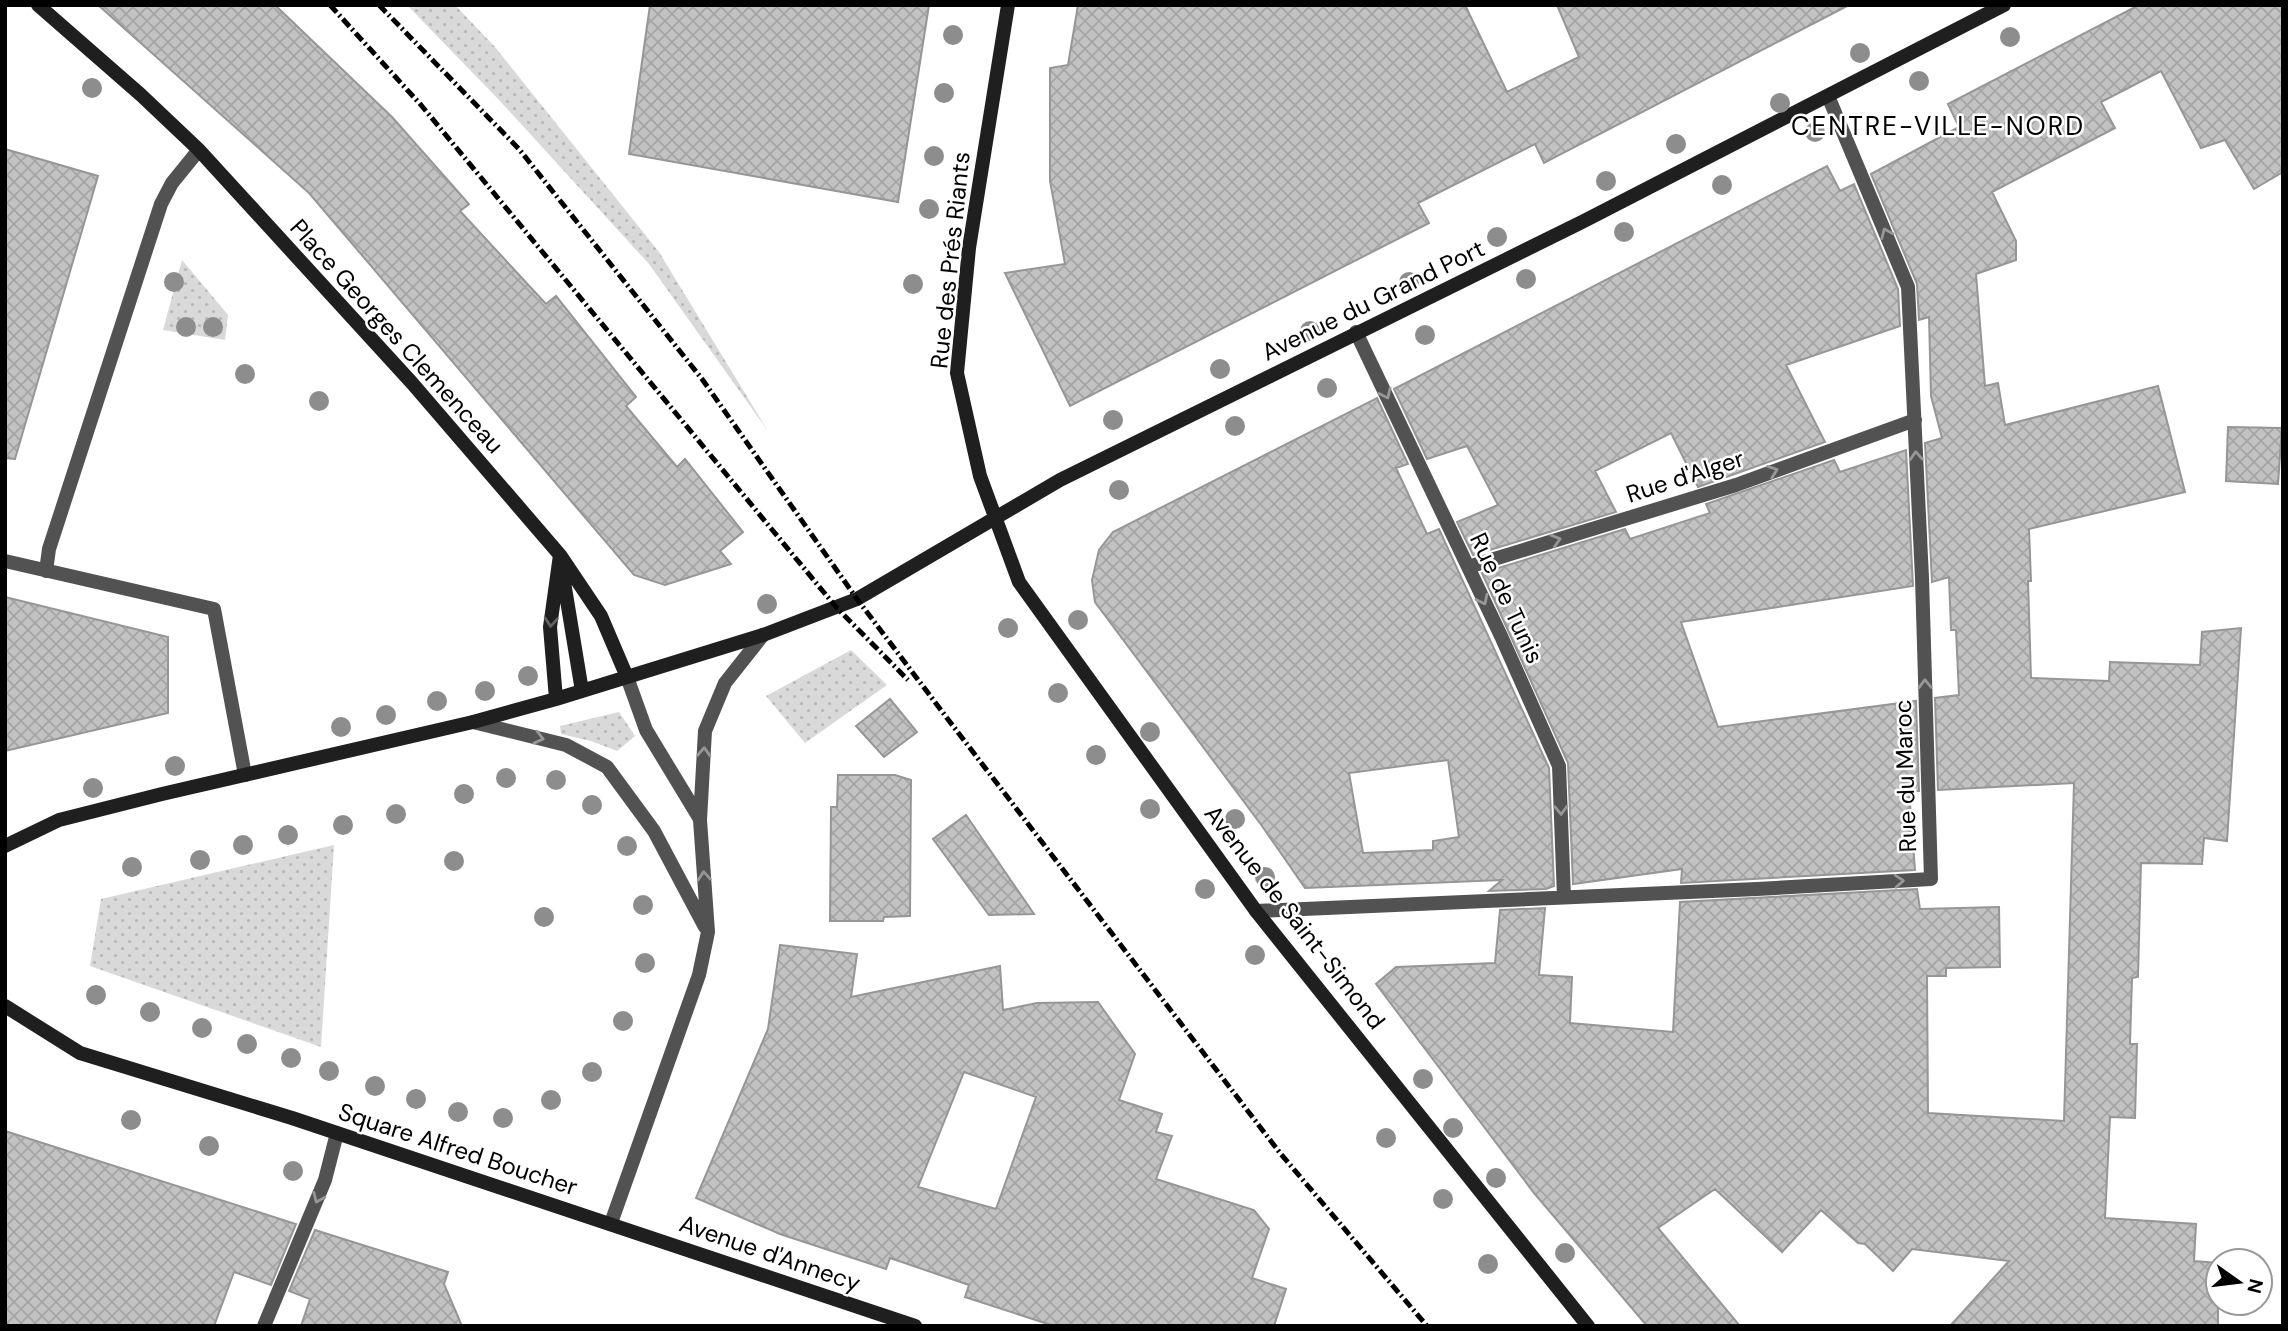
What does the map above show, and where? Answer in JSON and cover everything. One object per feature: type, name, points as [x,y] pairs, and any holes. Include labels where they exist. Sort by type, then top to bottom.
[{"type":"street","name":"Place Georges Clemenceau","points":[[38,5],[141,94],[198,151],[412,383],[560,555],[601,616],[626,677]]},
{"type":"street","name":"Rue des Prés Riants","points":[[995,517],[980,476],[957,373],[969,248],[1008,5]]},
{"type":"street","name":"Avenue du Grand Port","points":[[762,635],[857,599],[1060,480],[1582,222],[2004,5]]},
{"type":"street","name":"Rue du Maroc","points":[[1256,911],[1831,885],[1931,878],[1908,287],[1828,96]]},
{"type":"street","points":[[46,570],[49,549],[161,204],[172,183],[198,151]]},
{"type":"street","name":"Rue de Tunis","points":[[1356,332],[1559,766],[1564,897]]},
{"type":"street","name":"Rue d'Alger","points":[[1468,567],[1736,485],[1915,421]]},
{"type":"street","name":"Avenue de Saint-Simond","points":[[995,517],[1019,582],[1256,911],[1588,1326]]},
{"type":"street","points":[[560,555],[582,691]]},
{"type":"street","points":[[556,699],[550,627],[560,555]]},
{"type":"street","points":[[5,561],[214,609],[245,775]]},
{"type":"street","points":[[5,846],[59,820],[473,722],[762,635]]},
{"type":"street","points":[[611,1223],[699,975],[708,932],[700,820],[705,731],[725,683],[762,635]]},
{"type":"street","points":[[626,677],[646,730],[700,820]]},
{"type":"street","points":[[473,722],[566,745],[607,767],[654,831],[708,932]]},
{"type":"street","name":"Square Alfred Boucher","points":[[5,1006],[80,1053],[337,1133],[611,1223]]},
{"type":"street","points":[[264,1326],[325,1180],[337,1133]]},
{"type":"street","name":"Avenue d'Annecy","points":[[611,1223],[915,1326]]},
{"type":"shaded area","points":[[407,5],[455,5],[495,47],[659,252],[768,431],[649,264],[499,100]]},
{"type":"shaded area","points":[[182,260],[228,315],[225,340],[163,330]]},
{"type":"shaded area","points":[[851,650],[887,685],[805,743],[766,696]]},
{"type":"shaded area","points":[[619,712],[635,736],[617,751],[561,734],[560,726]]},
{"type":"shaded area","points":[[334,845],[321,1047],[90,966],[101,899]]},
{"type":"building","points":[[98,5],[275,5],[392,117],[469,204],[460,211],[546,304],[556,296],[636,397],[626,406],[677,467],[685,459],[743,532],[720,551],[731,564],[665,585],[634,575],[309,193]]},
{"type":"building","points":[[650,5],[929,5],[898,202],[629,154]]},
{"type":"building","points":[[1078,5],[1465,5],[1507,92],[1579,57],[1557,5],[1849,5],[1544,163],[1535,144],[1418,203],[1429,223],[1070,406],[1005,273],[1065,264],[1050,181],[1050,68],[1068,65]]},
{"type":"building","points":[[2139,5],[2283,5],[2283,172],[2254,189],[2225,140],[2201,148],[2161,71],[2101,102],[2115,128],[1992,192],[2016,241],[2016,260],[1976,274],[1985,386],[1998,383],[2005,425],[2158,386],[2185,492],[2029,529],[2031,678],[2109,681],[2110,662],[2200,665],[2202,632],[2241,628],[2227,841],[2204,838],[2202,864],[2141,863],[2138,977],[2132,978],[2130,1044],[2137,1044],[2135,1118],[2110,1117],[2105,1218],[2196,1224],[2194,1261],[2204,1262],[2204,1317],[2218,1317],[2218,1326],[1950,1326],[2009,1261],[1912,1249],[1893,1271],[1865,1244],[1858,1243],[1821,1210],[1782,1252],[1715,1189],[1658,1228],[1740,1326],[1647,1326],[1534,1193],[1376,984],[1396,967],[1495,963],[1500,910],[1545,908],[1539,975],[1572,977],[1570,1023],[1673,1032],[1680,902],[1917,889],[1920,909],[1999,907],[2000,967],[1946,968],[1946,976],[1927,976],[1928,1113],[2064,1121],[2074,783],[1938,790],[1935,698],[1959,695],[1956,630],[1951,630],[1949,577],[1932,582],[1925,443],[1942,438],[1931,396],[1929,317],[1919,320],[1917,284],[1871,174],[1959,127],[1948,104]]},
{"type":"building","points":[[5,149],[98,176],[15,459],[5,458]]},
{"type":"building","points":[[1827,166],[1840,191],[1854,184],[1898,289],[1900,326],[1786,365],[1825,442],[1698,487],[1671,433],[1595,471],[1616,512],[1473,555],[1457,522],[1498,505],[1467,446],[1427,459],[1394,389]]},
{"type":"building","points":[[1377,398],[1408,464],[1396,468],[1427,534],[1439,529],[1549,768],[1554,886],[1546,889],[1489,891],[1502,880],[1305,888],[1095,602],[1092,580],[1099,550],[1113,532]],"holes":[[[1448,760],[1459,837],[1433,841],[1433,850],[1363,853],[1349,773]]]},
{"type":"building","points":[[2228,427],[2282,428],[2278,484],[2226,481]]},
{"type":"building","points":[[1906,450],[1913,586],[1681,622],[1718,727],[1916,701],[1919,791],[1909,791],[1915,870],[1681,883],[1682,869],[1573,884],[1568,763],[1482,573],[1625,529],[1630,539],[1710,513],[1706,504],[1834,460],[1840,472]]},
{"type":"building","points":[[5,597],[168,637],[168,713],[5,751]]},
{"type":"building","points":[[890,699],[917,732],[884,757],[856,726]]},
{"type":"building","points":[[838,775],[895,775],[911,780],[910,916],[884,917],[883,921],[830,921],[831,807],[837,807]]},
{"type":"building","points":[[966,815],[1034,914],[989,915],[933,839]]},
{"type":"building","points":[[780,945],[857,954],[851,997],[1000,966],[1003,1010],[1037,1003],[1098,1002],[1135,1054],[1119,1100],[1162,1114],[1156,1132],[1172,1136],[1156,1179],[1254,1210],[1269,1229],[1252,1278],[1286,1289],[1274,1326],[1054,1326],[965,1297],[969,1285],[890,1258],[886,1269],[780,1234],[696,1198],[768,1029]],"holes":[[[964,1072],[1036,1097],[996,1209],[918,1187]]]},
{"type":"building","points":[[5,1131],[296,1224],[271,1285],[234,1272],[214,1326],[5,1326]]},
{"type":"building","points":[[315,1230],[448,1272],[444,1284],[462,1326],[301,1326],[310,1299],[289,1291]]},
{"type":"railway","points":[[330,5],[421,105],[836,607],[908,680]]},
{"type":"railway","points":[[379,5],[519,149],[702,379],[857,599],[950,722],[1280,1153],[1427,1326]]},
{"type":"district","name":"CENTRE-VILLE-NORD","points":[[1938,126]]}]
